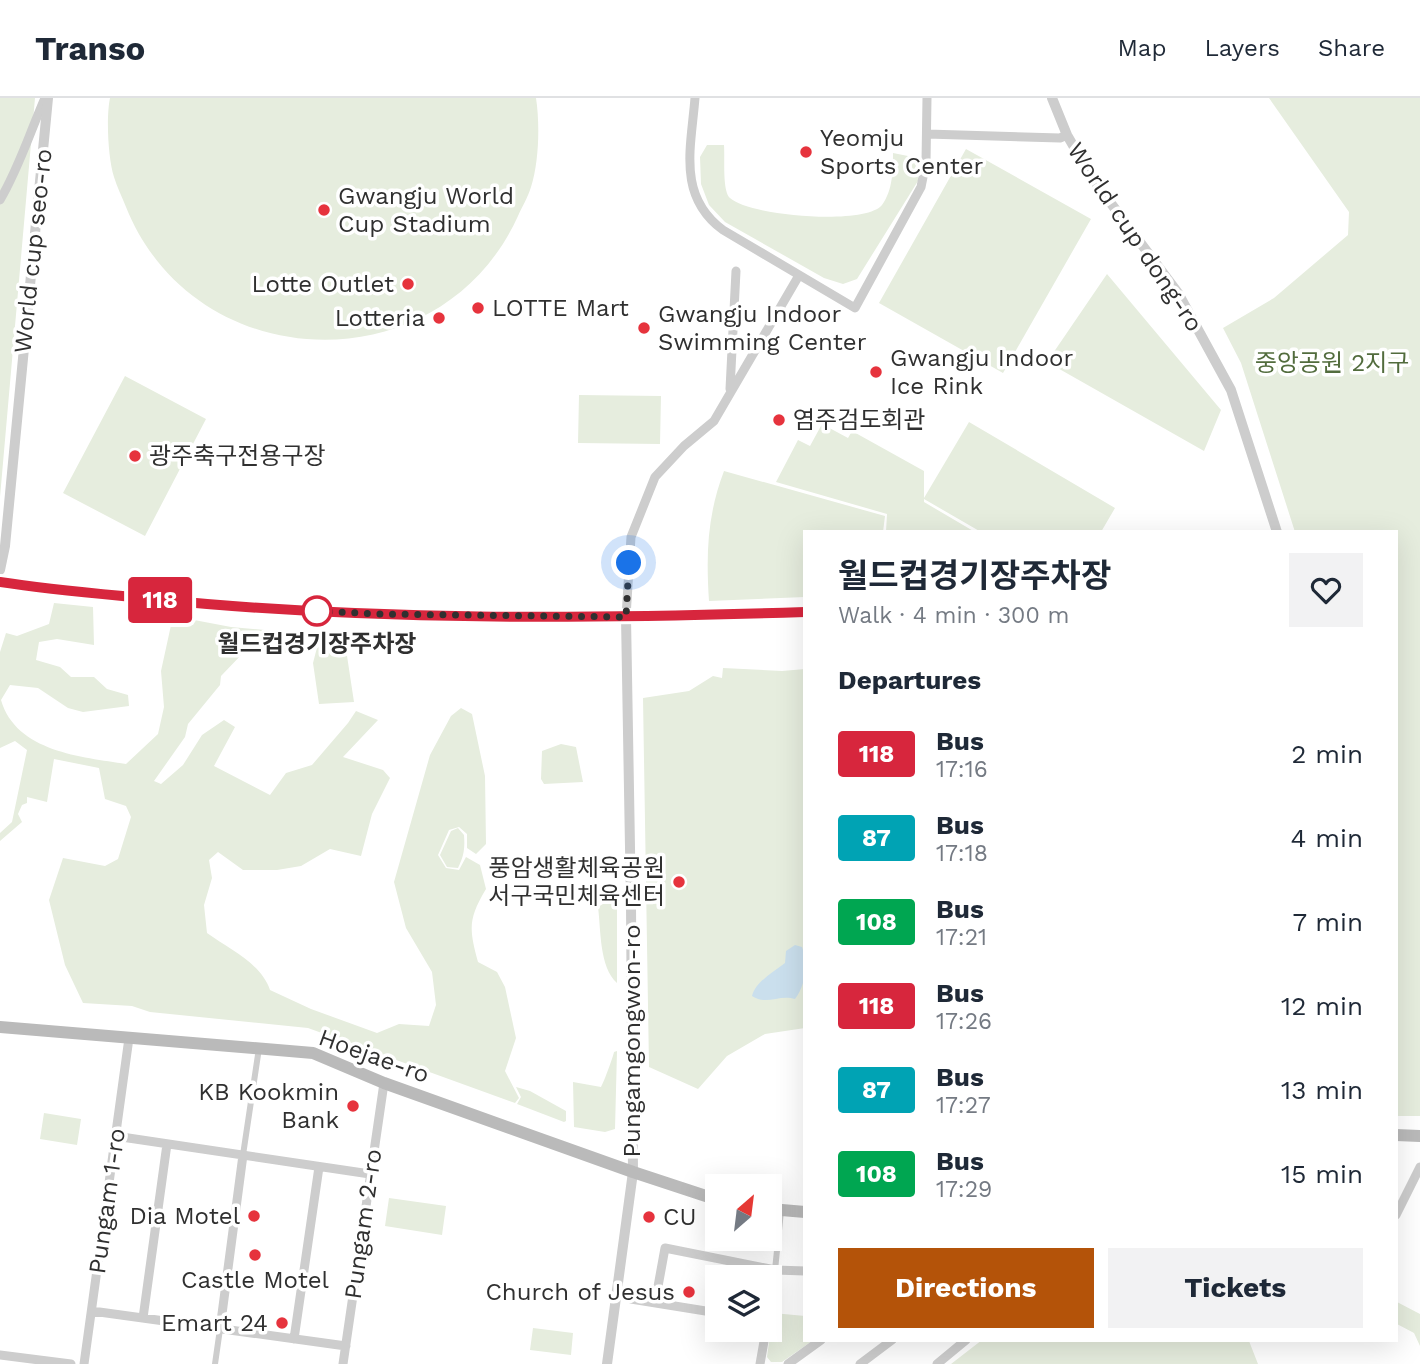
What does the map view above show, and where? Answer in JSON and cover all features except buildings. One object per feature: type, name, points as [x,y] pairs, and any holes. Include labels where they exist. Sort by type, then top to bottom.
[{"type":"main road","name":"Hoejae-ro","points":[[0,1027],[313,1053],[384,1083],[705,1195]]},
{"type":"main road","points":[[1398,1135],[1420,1136]]},
{"type":"main road","points":[[782,1210],[803,1212]]},
{"type":"street","points":[[0,200],[15,176],[26,140],[47,98]]},
{"type":"street","name":"World cup seo-ro","points":[[0,570],[5,546],[47,98]]},
{"type":"street","points":[[695,98],[691,171],[698,205],[704,214],[723,230],[855,308],[921,187],[926,162],[927,98]]},
{"type":"street","name":"World cup dong-ro","points":[[1052,98],[1067,135],[1116,211],[1178,293],[1231,390],[1276,530]]},
{"type":"street","points":[[927,134],[1060,138],[1067,135]]},
{"type":"street","points":[[730,391],[736,271]]},
{"type":"street","points":[[626,617],[631,537],[655,477],[684,446],[714,421],[798,276]]},
{"type":"street","points":[[0,582],[261,610],[626,617],[803,612]]},
{"type":"street","name":"Pungamgongwon-ro","points":[[607,1364],[633,1172],[632,905],[626,617]]},
{"type":"street","name":"Pungam 1-ro","points":[[85,1364],[129,1038]]},
{"type":"street","points":[[215,1364],[259,1048]]},
{"type":"street","name":"Pungam 2-ro","points":[[343,1364],[384,1083]]},
{"type":"street","points":[[115,1136],[370,1174]]},
{"type":"street","points":[[143,1318],[167,1144]]},
{"type":"street","points":[[294,1339],[319,1167]]},
{"type":"street","points":[[1398,1211],[1420,1167]]},
{"type":"street","points":[[655,1303],[665,1248],[750,1265]]},
{"type":"street","points":[[782,1270],[803,1271]]},
{"type":"street","points":[[618,1291],[631,1299],[705,1311]]},
{"type":"street","points":[[92,1311],[346,1346]]},
{"type":"street","points":[[760,1364],[764,1342]]},
{"type":"street","points":[[788,1364],[818,1342]]},
{"type":"street","points":[[860,1364],[889,1342]]},
{"type":"street","points":[[937,1364],[964,1342]]},
{"type":"street","points":[[0,1355],[71,1364]]},
{"type":"green space","points":[[0,98],[35,98],[0,497]]},
{"type":"green space","name":"Gwangju World Cup Stadium","points":[[110,98],[536,98],[536,166],[530,191],[518,216],[482,271],[434,310],[378,333],[319,340],[260,330],[206,305],[159,264],[126,207],[114,177],[108,138]]},
{"type":"green space","name":"중앙공원 2지구","points":[[1269,98],[1420,98],[1420,1116],[1398,1116],[1398,530],[1294,530],[1241,363],[1223,328],[1274,298],[1348,235],[1349,212]]},
{"type":"green space","points":[[707,145],[724,145],[725,181],[730,198],[759,210],[782,214],[831,217],[854,215],[882,205],[890,186],[893,153],[908,156],[918,163],[918,181],[857,279],[843,284],[824,278],[725,222],[709,205],[701,184],[700,157]]},
{"type":"green space","points":[[966,149],[1091,219],[1003,373],[879,303]]},
{"type":"green space","points":[[1107,274],[1221,410],[1204,451],[1047,362]]},
{"type":"green space","name":"광주축구전용구장","points":[[125,376],[206,419],[145,536],[63,493]]},
{"type":"green space","points":[[579,395],[661,396],[660,444],[578,443]]},
{"type":"green space","points":[[969,422],[1115,508],[1102,530],[978,530],[924,499],[924,502],[972,530],[886,530],[887,514],[776,482],[798,440],[810,446],[822,424],[848,438],[852,431],[924,471],[924,498]]},
{"type":"green space","points":[[724,471],[885,516],[883,530],[803,530],[803,597],[709,601],[709,535]]},
{"type":"green space","points":[[54,603],[93,607],[94,645],[57,639],[39,642],[36,660],[60,667],[71,677],[94,677],[107,689],[128,695],[129,706],[83,712],[68,708],[38,688],[10,685],[1,700],[9,717],[21,731],[53,749],[126,764],[158,734],[164,707],[161,671],[173,616],[231,627],[309,634],[299,653],[245,651],[221,676],[220,685],[188,724],[185,737],[154,781],[161,784],[183,765],[202,735],[224,720],[235,727],[214,766],[270,795],[286,773],[312,765],[356,711],[378,720],[343,757],[383,770],[390,778],[372,814],[361,856],[330,849],[301,866],[277,870],[243,870],[218,852],[209,860],[212,878],[204,905],[207,933],[252,964],[266,980],[270,990],[311,1009],[377,1033],[399,1024],[429,1026],[436,1005],[432,972],[406,928],[394,882],[430,755],[451,716],[461,708],[472,714],[485,776],[486,844],[476,854],[467,848],[467,834],[459,827],[449,830],[438,855],[446,868],[459,870],[466,857],[480,865],[486,889],[473,917],[473,941],[478,962],[497,972],[505,987],[516,1038],[505,1071],[519,1098],[515,1103],[308,1028],[150,1012],[132,1006],[83,1003],[65,965],[49,900],[63,858],[105,866],[118,859],[131,817],[126,806],[105,799],[99,768],[54,759],[47,802],[27,797],[27,803],[22,805],[18,814],[22,822],[0,841],[0,833],[12,822],[27,750],[15,741],[0,748],[0,652],[6,633],[17,636],[49,624]]},
{"type":"green space","points":[[320,636],[344,636],[354,702],[319,704],[313,663]]},
{"type":"green space","points":[[723,668],[782,671],[803,669],[803,1028],[765,1034],[727,1056],[698,1089],[649,1067],[643,698],[689,691],[713,676],[722,678]]},
{"type":"green space","points":[[561,744],[576,747],[583,782],[544,784],[541,779],[542,751]]},
{"type":"green space","points":[[458,828],[464,835],[463,856],[458,868],[447,867],[440,855],[451,831]]},
{"type":"green space","points":[[616,896],[617,983],[604,958],[598,907]]},
{"type":"green space","points":[[617,1051],[615,1129],[605,1132],[574,1127],[573,1082],[601,1087],[614,1052]]},
{"type":"green space","points":[[516,1087],[530,1091],[566,1111],[566,1121],[517,1104],[521,1097]]},
{"type":"green space","points":[[44,1113],[81,1119],[77,1145],[40,1139]]},
{"type":"green space","points":[[389,1198],[446,1206],[442,1235],[385,1226]]},
{"type":"green space","points":[[1398,1303],[1420,1314],[1420,1346],[1414,1333],[1398,1325]]},
{"type":"green space","points":[[782,1314],[803,1316],[803,1342],[811,1342],[782,1362],[771,1362],[767,1357],[769,1342],[782,1342]]},
{"type":"green space","points":[[533,1328],[573,1333],[571,1355],[530,1350]]},
{"type":"green space","points":[[979,1342],[1249,1342],[1258,1364],[951,1364]]},
{"type":"water","points":[[795,945],[803,950],[803,984],[795,999],[763,1000],[752,996],[761,981],[785,963],[786,951]]},
{"type":"bus line","name":"118","points":[[0,582],[261,610],[337,613],[601,617],[803,612]]},
{"type":"place","name":"Yeomju Sports Center","points":[[806,152]]},
{"type":"place","name":"Gwangju World Cup Stadium","points":[[324,210]]},
{"type":"place","name":"Lotte Outlet","points":[[408,284]]},
{"type":"place","name":"LOTTE Mart","points":[[478,308]]},
{"type":"place","name":"Lotteria","points":[[439,318]]},
{"type":"place","name":"Gwangju Indoor Swimming Center","points":[[644,328]]},
{"type":"place","name":"Gwangju Indoor Ice Rink","points":[[876,372]]},
{"type":"place","name":"염주검도회관","points":[[779,420]]},
{"type":"place","name":"광주축구전용구장","points":[[135,456]]},
{"type":"place","name":"월드컵경기장주차장","points":[[317,611]]},
{"type":"place","name":"풍암생활체육공원 서구국민체육센터","points":[[679,882]]},
{"type":"place","name":"KB Kookmin Bank","points":[[353,1106]]},
{"type":"place","name":"Dia Motel","points":[[254,1216]]},
{"type":"place","name":"CU","points":[[649,1217]]},
{"type":"place","name":"Castle Motel","points":[[255,1255]]},
{"type":"place","name":"Church of Jesus","points":[[689,1292]]},
{"type":"place","name":"Emart 24","points":[[282,1323]]},
{"type":"route","points":[[317,611],[626,617],[629,563]]}]
